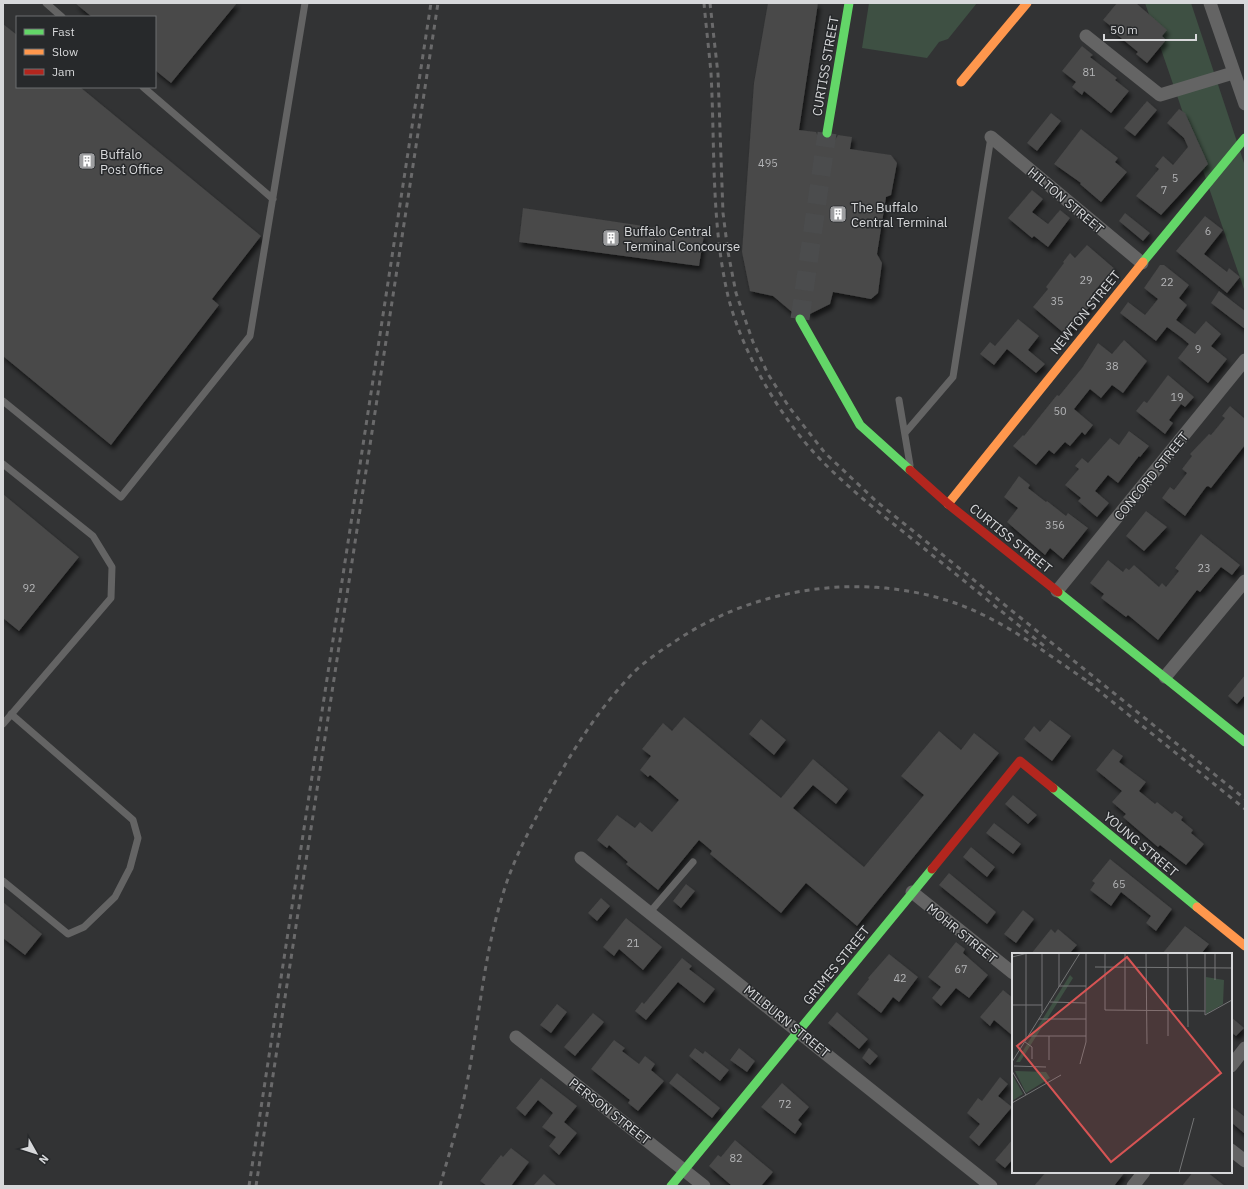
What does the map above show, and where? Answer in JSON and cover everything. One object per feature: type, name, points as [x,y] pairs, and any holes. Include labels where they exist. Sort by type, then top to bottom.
[{"type":"street","name":"CURTISS STREET","points":[[827,133],[850,3]]},
{"type":"street","points":[[961,82],[1027,3]]},
{"type":"street","points":[[1210,3],[1233,73],[1243,93],[1245,104]]},
{"type":"street","points":[[1086,36],[1160,95],[1233,73]]},
{"type":"street","name":"HILTON STREET","points":[[990,137],[1142,263]]},
{"type":"street","name":"NEWTON STREET","points":[[948,504],[1142,263],[1245,138]]},
{"type":"street","name":"CURTISS STREET","points":[[800,318],[860,425],[948,504],[1245,742]]},
{"type":"street","name":"CONCORD STREET","points":[[1057,591],[1245,360]]},
{"type":"street","points":[[1165,677],[1245,581]]},
{"type":"street","name":"GRIMES STREET","points":[[671,1186],[1020,761]]},
{"type":"street","name":"YOUNG STREET","points":[[1020,761],[1245,946]]},
{"type":"street","name":"MILBURN STREET","points":[[582,858],[991,1186]]},
{"type":"street","name":"MOHR STREET","points":[[912,892],[1012,972]]},
{"type":"street","name":"PERSON STREET","points":[[516,1037],[704,1186]]},
{"type":"street","points":[[1232,1065],[1245,1048]]},
{"type":"street","points":[[1232,1151],[1245,1161]]},
{"type":"street","points":[[1133,1186],[1143,1173]]},
{"type":"lane","points":[[46,3],[61,16]]},
{"type":"lane","points":[[3,401],[121,497],[250,336],[305,3]]},
{"type":"lane","points":[[144,88],[273,200]]},
{"type":"lane","points":[[904,433],[953,377],[990,137]]},
{"type":"lane","points":[[899,400],[912,473]]},
{"type":"lane","points":[[3,464],[93,536],[112,567],[111,598],[3,724]]},
{"type":"lane","points":[[3,882],[68,934],[84,927],[115,897],[130,868],[138,838],[133,820],[11,714]]},
{"type":"lane","points":[[650,912],[693,862]]},
{"type":"green space","points":[[869,3],[977,3],[948,39],[939,42],[927,58],[862,48]]},
{"type":"green space","points":[[1145,3],[1191,3],[1245,166],[1245,292]]},
{"type":"building","points":[[75,3],[237,3],[171,83],[156,71],[156,16],[91,16]]},
{"type":"building","points":[[768,3],[818,3],[799,130],[816,132],[820,141],[826,144],[835,140],[838,135],[852,137],[850,149],[891,155],[897,163],[891,195],[886,197],[877,254],[882,263],[878,293],[871,299],[833,292],[830,304],[810,314],[806,310],[800,308],[792,312],[773,296],[750,291],[742,252],[754,83]]},
{"type":"building","points":[[1117,3],[1136,3],[1167,30],[1162,36],[1166,40],[1147,63],[1136,54],[1138,52],[1115,33],[1117,31],[1103,20]]},
{"type":"building","name":"Buffalo Post Office","points":[[3,24],[16,34],[16,88],[81,88],[261,236],[212,299],[219,305],[111,445],[3,356]]},
{"type":"building","points":[[1082,46],[1093,55],[1090,57],[1117,78],[1115,80],[1129,91],[1111,113],[1084,91],[1082,95],[1072,87],[1076,82],[1062,71]]},
{"type":"building","points":[[1147,101],[1157,110],[1135,136],[1124,128]]},
{"type":"building","points":[[1179,109],[1185,113],[1208,164],[1161,215],[1136,196],[1159,169],[1155,166],[1163,156],[1173,165],[1188,147],[1184,138],[1167,123]]},
{"type":"building","points":[[1051,113],[1061,121],[1037,151],[1027,143]]},
{"type":"building","points":[[1081,129],[1118,158],[1115,162],[1127,172],[1101,202],[1080,184],[1081,183],[1054,164]]},
{"type":"building","points":[[1032,190],[1043,199],[1032,212],[1048,224],[1060,210],[1070,218],[1048,247],[1034,236],[1032,238],[1008,218]]},
{"type":"building","name":"Buffalo Central Terminal Concourse","points":[[523,208],[704,235],[699,266],[519,242]]},
{"type":"building","points":[[1125,213],[1150,233],[1143,241],[1119,221]]},
{"type":"building","points":[[1205,216],[1223,230],[1204,254],[1227,272],[1229,268],[1240,277],[1227,293],[1176,251]]},
{"type":"building","points":[[1087,245],[1116,270],[1107,280],[1105,279],[1092,294],[1097,298],[1066,335],[1033,307],[1048,289],[1046,287],[1070,253],[1075,258]]},
{"type":"building","points":[[1160,265],[1164,265],[1189,285],[1179,298],[1187,305],[1176,320],[1195,334],[1206,321],[1221,334],[1211,346],[1227,359],[1208,383],[1178,358],[1189,344],[1182,338],[1167,327],[1156,341],[1120,313],[1128,302],[1145,315],[1158,299],[1144,288]]},
{"type":"building","points":[[1219,291],[1245,311],[1245,329],[1211,303]]},
{"type":"building","points":[[1018,319],[1039,336],[1028,350],[1045,364],[1036,373],[1007,349],[994,365],[980,354],[990,342],[995,346]]},
{"type":"building","points":[[1124,340],[1147,361],[1123,393],[1112,385],[1101,398],[1090,389],[1074,409],[1093,425],[1085,435],[1082,432],[1070,446],[1065,442],[1054,454],[1049,450],[1036,465],[1013,446],[1023,435],[1024,436],[1057,395],[1059,396],[1082,368],[1098,343],[1112,354]]},
{"type":"building","points":[[1168,375],[1194,397],[1185,407],[1181,404],[1169,420],[1173,423],[1165,434],[1136,411],[1144,401],[1147,403]]},
{"type":"building","points":[[1230,406],[1245,419],[1245,445],[1211,488],[1208,486],[1206,487],[1185,516],[1162,498],[1170,487],[1174,490],[1187,473],[1182,469],[1192,456],[1190,454],[1209,434],[1211,435],[1225,418],[1222,416]]},
{"type":"building","points":[[1129,431],[1149,446],[1140,457],[1139,456],[1118,483],[1108,475],[1095,491],[1109,503],[1097,517],[1078,501],[1081,498],[1065,485],[1079,469],[1075,466],[1082,458],[1088,463],[1110,438],[1119,445]]},
{"type":"building","points":[[1019,476],[1030,485],[1028,488],[1046,502],[1047,501],[1066,516],[1068,513],[1088,528],[1063,559],[1050,548],[1045,555],[1007,522],[1018,508],[1004,497]]},
{"type":"building","points":[[3,494],[79,557],[19,631],[3,618]]},
{"type":"building","points":[[1146,511],[1167,527],[1144,551],[1126,536]]},
{"type":"building","points":[[1201,534],[1240,565],[1232,575],[1221,567],[1200,592],[1197,590],[1158,640],[1128,615],[1126,617],[1101,598],[1104,594],[1090,583],[1108,560],[1123,572],[1126,568],[1129,570],[1134,565],[1159,587],[1162,583],[1166,587],[1179,571],[1175,568]]},
{"type":"building","points":[[1245,675],[1245,695],[1237,704],[1228,696]]},
{"type":"building","points":[[684,717],[781,798],[813,759],[848,789],[836,804],[813,785],[793,808],[864,867],[924,795],[901,776],[939,731],[961,750],[974,733],[999,753],[857,926],[806,883],[781,913],[710,854],[712,851],[699,840],[658,890],[626,864],[628,862],[609,845],[607,848],[597,840],[617,815],[635,828],[640,822],[652,832],[679,800],[650,775],[648,777],[640,770],[651,756],[642,749],[663,723],[672,731]]},
{"type":"building","points":[[761,719],[786,740],[774,755],[749,734]]},
{"type":"building","points":[[1050,720],[1071,736],[1052,761],[1024,739],[1034,726],[1040,732]]},
{"type":"building","points":[[1113,749],[1123,756],[1119,762],[1146,782],[1139,791],[1155,804],[1157,802],[1172,814],[1175,811],[1183,817],[1181,820],[1193,830],[1191,833],[1204,844],[1186,865],[1160,845],[1158,847],[1123,817],[1126,814],[1112,802],[1122,791],[1096,770]]},
{"type":"building","points":[[1013,795],[1037,815],[1028,824],[1005,804]]},
{"type":"building","points":[[994,823],[1021,844],[1013,854],[986,833]]},
{"type":"building","points":[[971,847],[995,867],[987,877],[963,857]]},
{"type":"building","points":[[1110,859],[1172,909],[1156,931],[1146,923],[1151,916],[1121,892],[1111,906],[1090,890],[1095,883],[1092,881]]},
{"type":"building","points":[[949,873],[996,912],[987,924],[939,885]]},
{"type":"building","points":[[686,884],[695,891],[681,908],[673,901]]},
{"type":"building","points":[[601,898],[610,906],[597,921],[588,913]]},
{"type":"building","points":[[3,902],[42,934],[25,955],[3,938]]},
{"type":"building","points":[[1023,910],[1034,919],[1016,943],[1004,934]]},
{"type":"building","points":[[626,918],[662,947],[643,970],[619,949],[614,956],[603,947]]},
{"type":"building","points":[[1185,926],[1209,944],[1202,953],[1163,953]]},
{"type":"building","points":[[1051,929],[1055,933],[1058,929],[1077,945],[1070,953],[1032,953]]},
{"type":"building","points":[[956,942],[965,949],[963,953],[988,975],[969,998],[956,988],[941,1006],[932,998],[941,987],[928,977]]},
{"type":"building","points":[[889,954],[918,977],[899,1002],[893,997],[881,1013],[857,994],[869,979],[868,978]]},
{"type":"building","points":[[682,958],[692,966],[689,969],[715,989],[704,1003],[678,982],[646,1020],[635,1011],[642,1002],[644,1004]]},
{"type":"building","points":[[1003,990],[1012,997],[1012,1035],[994,1020],[990,1026],[980,1017]]},
{"type":"building","points":[[557,1004],[567,1012],[551,1033],[540,1025]]},
{"type":"building","points":[[837,1012],[868,1039],[859,1049],[828,1023]]},
{"type":"building","points":[[593,1013],[604,1022],[575,1056],[564,1047]]},
{"type":"building","points":[[1232,1018],[1244,1028],[1236,1036],[1232,1033]]},
{"type":"building","points":[[614,1040],[625,1048],[622,1051],[639,1064],[645,1056],[655,1064],[651,1070],[664,1081],[638,1111],[628,1103],[630,1100],[591,1069]]},
{"type":"building","points":[[695,1048],[703,1054],[705,1051],[729,1070],[720,1081],[689,1056]]},
{"type":"building","points":[[739,1048],[755,1061],[747,1072],[730,1060]]},
{"type":"building","points":[[869,1048],[878,1056],[870,1065],[862,1058]]},
{"type":"building","points":[[677,1073],[720,1108],[712,1118],[669,1083]]},
{"type":"building","points":[[1000,1077],[1008,1084],[998,1096],[1012,1107],[979,1146],[969,1137],[980,1124],[967,1113],[978,1098],[982,1101]]},
{"type":"building","points":[[541,1078],[577,1106],[564,1122],[577,1133],[559,1155],[549,1146],[556,1137],[542,1127],[553,1113],[538,1100],[525,1116],[516,1108]]},
{"type":"building","points":[[782,1083],[809,1107],[798,1120],[802,1124],[795,1134],[761,1107]]},
{"type":"building","points":[[1232,1107],[1245,1117],[1245,1134],[1232,1123]]},
{"type":"building","points":[[735,1140],[773,1172],[761,1186],[732,1186],[709,1166],[718,1155],[721,1157]]},
{"type":"building","points":[[1012,1140],[1012,1160],[1005,1168],[995,1160]]},
{"type":"building","points":[[511,1148],[529,1162],[511,1186],[487,1186],[480,1181],[501,1155],[503,1157]]},
{"type":"building","points":[[1045,1173],[1124,1173],[1114,1186],[1034,1186]]},
{"type":"building","points":[[1192,1173],[1208,1173],[1225,1186],[1182,1186]]},
{"type":"building","points":[[544,1174],[557,1186],[533,1186]]},
{"type":"tunnel","points":[[800,319],[827,133]]},
{"type":"railway","points":[[249,1186],[431,3]]},
{"type":"railway","points":[[256,1186],[438,3]]},
{"type":"railway","points":[[704,3],[711,73],[716,213],[719,241],[728,296],[742,339],[752,361],[776,403],[790,423],[804,441],[832,471],[871,506],[1048,649]]},
{"type":"railway","points":[[710,3],[718,74],[723,213],[728,252],[736,293],[753,342],[768,374],[789,407],[825,453],[876,501],[1245,799]]},
{"type":"railway","points":[[440,1186],[464,1100],[486,966],[496,918],[511,871],[520,849],[542,806],[582,737],[606,704],[632,674],[647,661],[674,642],[706,623],[739,608],[774,597],[810,590],[847,587],[883,588],[920,593],[974,610],[1009,629],[1093,685]]},
{"type":"railway","points":[[1088,682],[1245,809]]},
{"type":"traffic: fast","points":[[827,133],[849,3]]},
{"type":"traffic: fast","points":[[1143,262],[1245,138]]},
{"type":"traffic: fast","points":[[800,319],[860,425],[910,470]]},
{"type":"traffic: fast","points":[[1058,592],[1245,742]]},
{"type":"traffic: fast","points":[[1053,788],[1197,907]]},
{"type":"traffic: fast","points":[[671,1186],[932,869]]},
{"type":"traffic: slow","points":[[961,82],[1027,3]]},
{"type":"traffic: slow","points":[[948,504],[1143,262]]},
{"type":"traffic: slow","points":[[1197,907],[1245,946]]},
{"type":"traffic: jam","points":[[910,470],[948,504],[1058,592]]},
{"type":"traffic: jam","points":[[932,869],[1020,761],[1053,788]]},
{"type":"place","name":"Buffalo Post Office","points":[[87,161]]},
{"type":"place","name":"The Buffalo Central Terminal","points":[[838,214]]},
{"type":"place","name":"Buffalo Central Terminal Concourse","points":[[611,238]]}]
